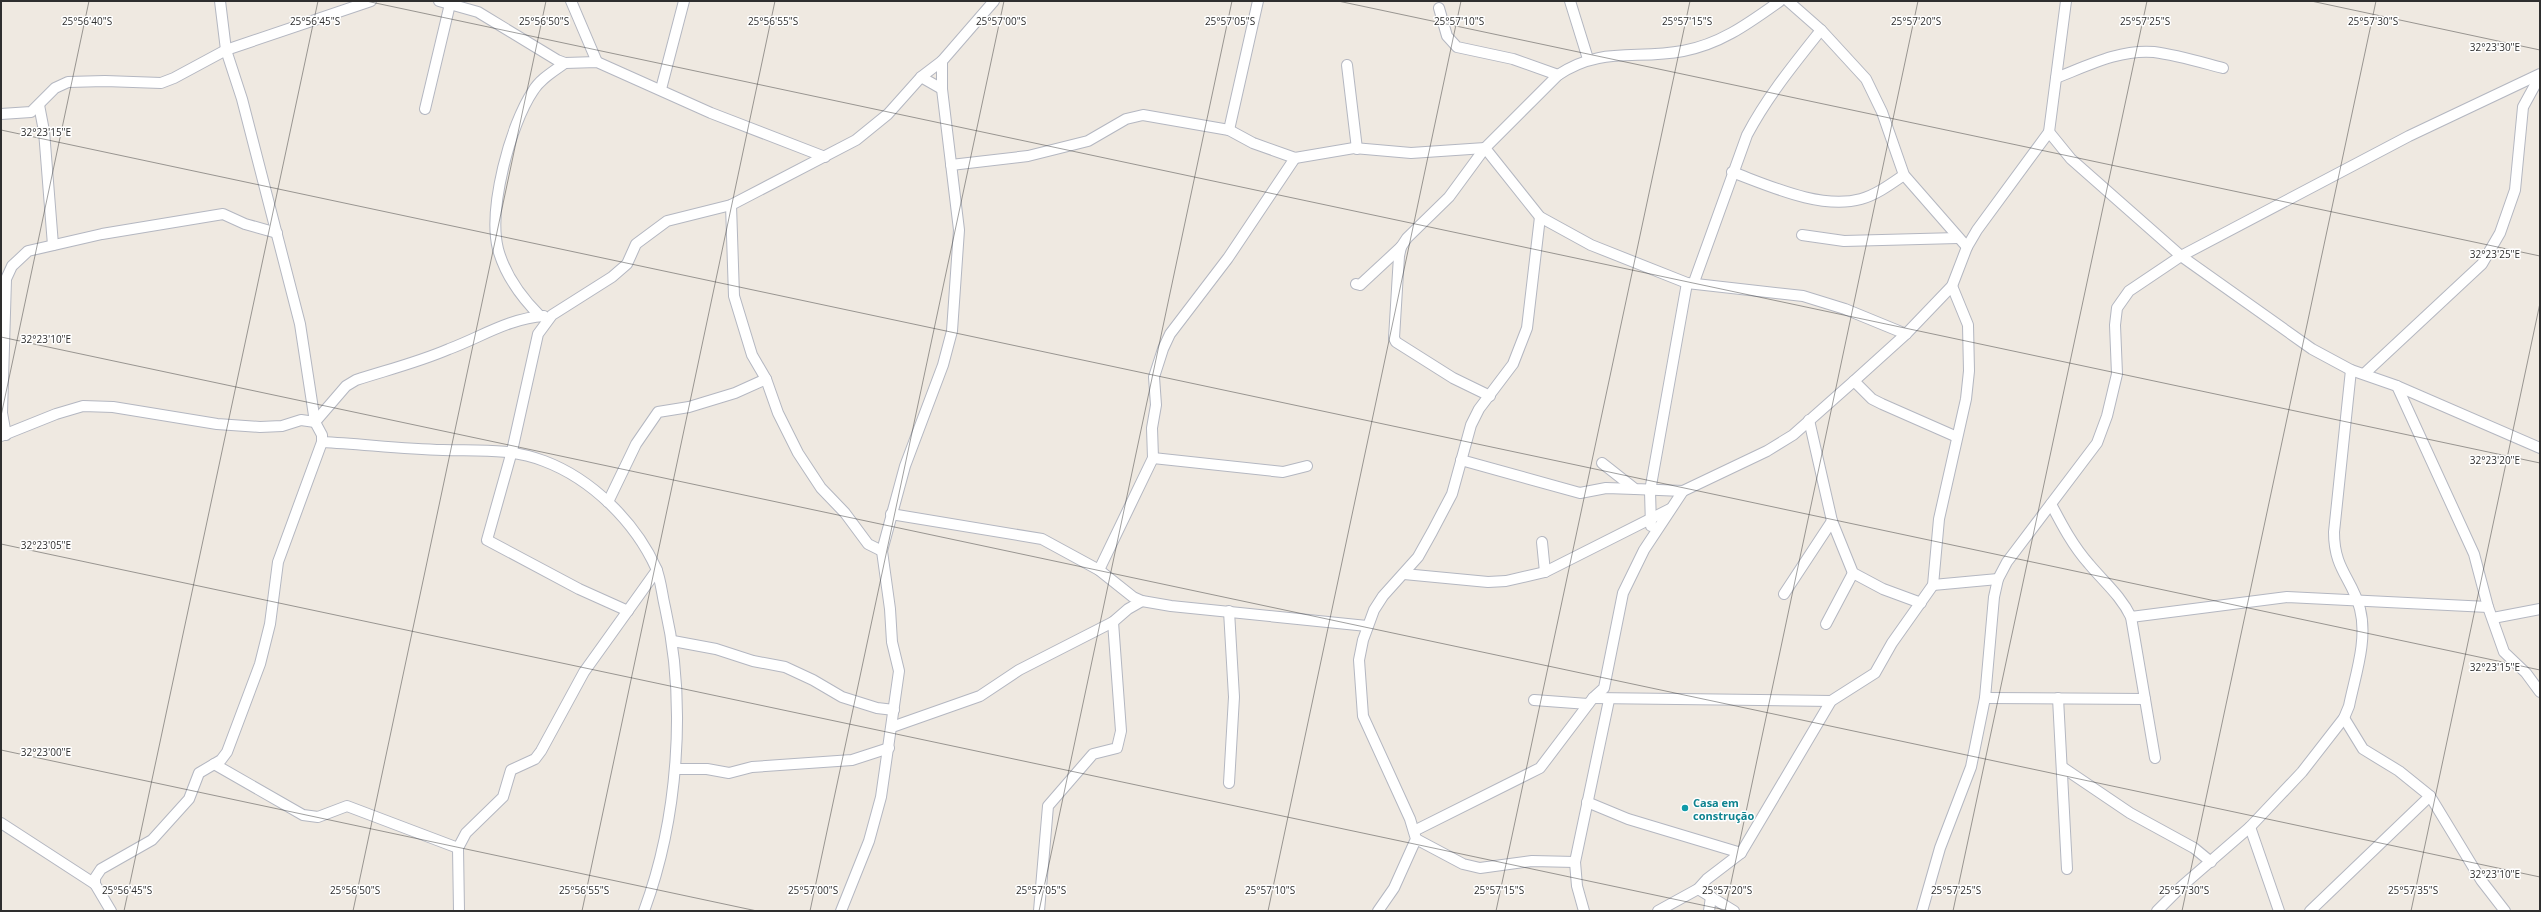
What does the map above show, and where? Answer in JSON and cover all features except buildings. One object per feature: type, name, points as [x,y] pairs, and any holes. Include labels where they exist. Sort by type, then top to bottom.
[{"type":"street","points":[[95,884],[96,878],[101,869],[152,840],[163,829],[189,799],[199,773],[221,760],[227,752],[260,664],[270,624],[278,562],[322,442],[322,435],[314,422],[300,324],[242,99],[226,50],[220,1]]},
{"type":"street","points":[[1,114],[25,114],[31,112],[55,88],[68,82],[105,81],[161,83],[174,78],[226,50],[371,1]]},
{"type":"street","points":[[439,1],[478,12],[521,40],[565,63],[597,62],[661,89],[711,113],[825,158]]},
{"type":"street","points":[[571,1],[587,44],[597,62]]},
{"type":"street","points":[[661,89],[684,1]]},
{"type":"street","points":[[628,612],[579,589],[487,540],[512,451],[538,334],[552,315],[612,277],[627,264],[636,244],[663,224],[681,216],[731,205],[825,158],[856,140],[881,120],[922,77],[942,61],[994,1]]},
{"type":"street","points":[[1229,130],[1258,1]]},
{"type":"street","points":[[1570,1],[1588,59]]},
{"type":"street","points":[[1356,284],[1360,285],[1401,247],[1407,238],[1449,196],[1485,148],[1558,75],[1588,59],[1631,54],[1668,54],[1718,41],[1730,35],[1780,1]]},
{"type":"street","points":[[1788,1],[1821,30],[1866,79],[1882,112],[1904,175],[1967,247]]},
{"type":"street","points":[[1461,460],[1580,493],[1606,488],[1683,491],[1767,451],[1793,435],[1906,334],[1952,286],[1967,247],[2049,132],[2066,1]]},
{"type":"street","points":[[425,109],[450,4]]},
{"type":"street","points":[[1439,8],[1447,36],[1457,47],[1513,59],[1558,75]]},
{"type":"street","points":[[1652,540],[1650,490],[1690,282],[1732,172],[1759,113],[1821,30]]},
{"type":"street","points":[[581,62],[587,44]]},
{"type":"street","points":[[2056,78],[2114,56],[2138,52],[2153,52],[2223,68]]},
{"type":"street","points":[[841,911],[869,841],[881,797],[899,671],[892,642],[890,608],[882,551],[905,466],[943,365],[952,331],[959,230],[942,89],[942,61]]},
{"type":"street","points":[[540,316],[516,289],[498,251],[496,238],[499,188],[518,123],[533,90],[542,80],[565,63]]},
{"type":"street","points":[[1347,65],[1357,149]]},
{"type":"street","points":[[1922,911],[1940,848],[1971,767],[1985,698],[1994,597],[1998,579],[2007,562],[2097,443],[2107,416],[2117,374],[2115,325],[2117,308],[2129,291],[2181,256],[2409,136],[2540,75]]},
{"type":"street","points":[[2364,374],[2482,264],[2500,233],[2515,190],[2523,107],[2540,75]]},
{"type":"street","points":[[922,77],[942,89]]},
{"type":"street","points":[[39,105],[44,131],[53,245]]},
{"type":"street","points":[[952,165],[1028,156],[1088,141],[1133,116],[1143,115],[1229,130],[1253,143],[1295,158],[1357,149],[1411,153],[1485,148]]},
{"type":"street","points":[[2049,132],[2071,159],[2181,256],[2312,349],[2351,370],[2397,386],[2540,448]]},
{"type":"street","points":[[1485,148],[1540,217],[1591,245],[1690,282],[1822,301],[1906,334]]},
{"type":"street","points":[[1099,570],[1153,458],[1152,428],[1156,405],[1154,377],[1163,349],[1170,334],[1228,258],[1295,158]]},
{"type":"street","points":[[1732,172],[1775,189],[1834,202],[1866,197],[1904,175]]},
{"type":"street","points":[[731,205],[734,296],[752,355],[766,380],[784,425],[806,466],[868,544],[882,551]]},
{"type":"street","points":[[277,233],[258,226],[246,224],[223,214],[102,234],[28,251],[12,266],[6,279],[2,413],[4,435],[56,414],[83,406],[113,406],[216,424],[260,427],[282,426],[301,420],[314,422]]},
{"type":"street","points":[[1540,217],[1527,328],[1513,364],[1479,409],[1471,425],[1452,494],[1418,557],[1404,574],[1390,586],[1383,596],[1367,626],[1359,660],[1363,716],[1415,835],[1463,864],[1480,868],[1532,861],[1575,862]]},
{"type":"street","points":[[258,226],[273,219]]},
{"type":"street","points":[[1802,235],[1844,241],[1958,238]]},
{"type":"street","points":[[1401,247],[1394,338],[1396,342],[1453,378],[1490,396]]},
{"type":"street","points":[[1658,911],[1698,889],[1707,879],[1741,853],[1831,701],[1875,673],[1892,643],[1933,585],[1939,519],[1966,399],[1969,371],[1968,325],[1952,286]]},
{"type":"street","points":[[314,422],[346,386],[356,380],[449,350],[510,323],[540,316],[552,315]]},
{"type":"street","points":[[2157,911],[2182,886],[2250,827],[2302,772],[2344,718],[2349,706],[2362,632],[2360,609],[2339,566],[2334,548],[2351,370]]},
{"type":"street","points":[[608,502],[636,444],[658,412],[689,407],[735,393],[766,380]]},
{"type":"street","points":[[1854,381],[1872,399],[1957,437]]},
{"type":"street","points":[[2397,386],[2474,554],[2488,607],[2504,652],[2526,673],[2540,692]]},
{"type":"street","points":[[1808,420],[1832,521],[1853,573],[1883,589],[1921,603]]},
{"type":"street","points":[[322,442],[441,450],[512,451],[553,464],[608,502],[633,528],[657,570],[673,641],[677,687],[675,769],[664,839],[644,911]]},
{"type":"street","points":[[1153,458],[1283,472],[1307,466]]},
{"type":"street","points":[[1602,463],[1635,489]]},
{"type":"street","points":[[1378,911],[1394,888],[1415,835],[1540,768],[1591,701],[1604,688],[1623,593],[1670,509],[1683,491]]},
{"type":"street","points":[[2051,504],[2071,541],[2089,565],[2124,602],[2132,617],[2155,758]]},
{"type":"street","points":[[1404,574],[1488,582],[1506,581],[1545,572],[1670,509]]},
{"type":"street","points":[[891,514],[1042,539],[1099,570],[1121,589],[1142,602],[1367,626]]},
{"type":"street","points":[[1784,594],[1832,521]]},
{"type":"street","points":[[1542,542],[1545,572]]},
{"type":"street","points":[[459,911],[458,848],[466,833],[503,797],[511,770],[535,759],[541,751],[584,672],[657,570]]},
{"type":"street","points":[[1826,624],[1853,573]]},
{"type":"street","points":[[1933,585],[1998,579]]},
{"type":"street","points":[[2132,617],[2287,597],[2488,607]]},
{"type":"street","points":[[892,727],[980,696],[1019,670],[1113,622],[1128,609],[1142,602]]},
{"type":"street","points":[[2493,618],[2540,609]]},
{"type":"street","points":[[1229,611],[1234,697],[1229,783]]},
{"type":"street","points":[[1039,911],[1048,806],[1093,754],[1117,748],[1122,731],[1113,622]]},
{"type":"street","points":[[673,641],[716,649],[753,661],[777,664],[813,680],[842,697],[877,708],[894,710]]},
{"type":"street","points":[[1985,698],[2145,699]]},
{"type":"street","points":[[2058,698],[2067,869]]},
{"type":"street","points":[[1534,700],[1831,701]]},
{"type":"street","points":[[1584,911],[1577,886],[1575,862],[1608,700]]},
{"type":"street","points":[[2344,718],[2363,749],[2399,771],[2430,796],[2481,880],[2505,911]]},
{"type":"street","points":[[675,769],[707,769],[729,773],[752,767],[852,760],[889,748]]},
{"type":"street","points":[[214,764],[303,815],[318,817],[347,806],[458,848]]},
{"type":"street","points":[[2062,767],[2130,814],[2194,848],[2211,862]]},
{"type":"street","points":[[2310,911],[2430,796]]},
{"type":"street","points":[[1587,802],[1628,819],[1741,853]]},
{"type":"street","points":[[1,823],[95,884],[111,911]]},
{"type":"street","points":[[2250,827],[2279,911]]},
{"type":"street","points":[[1698,889],[1734,911]]},
{"type":"street","points":[[1709,911],[1711,897]]},
{"type":"place","name":"Casa em construção","points":[[1685,808]]}]
